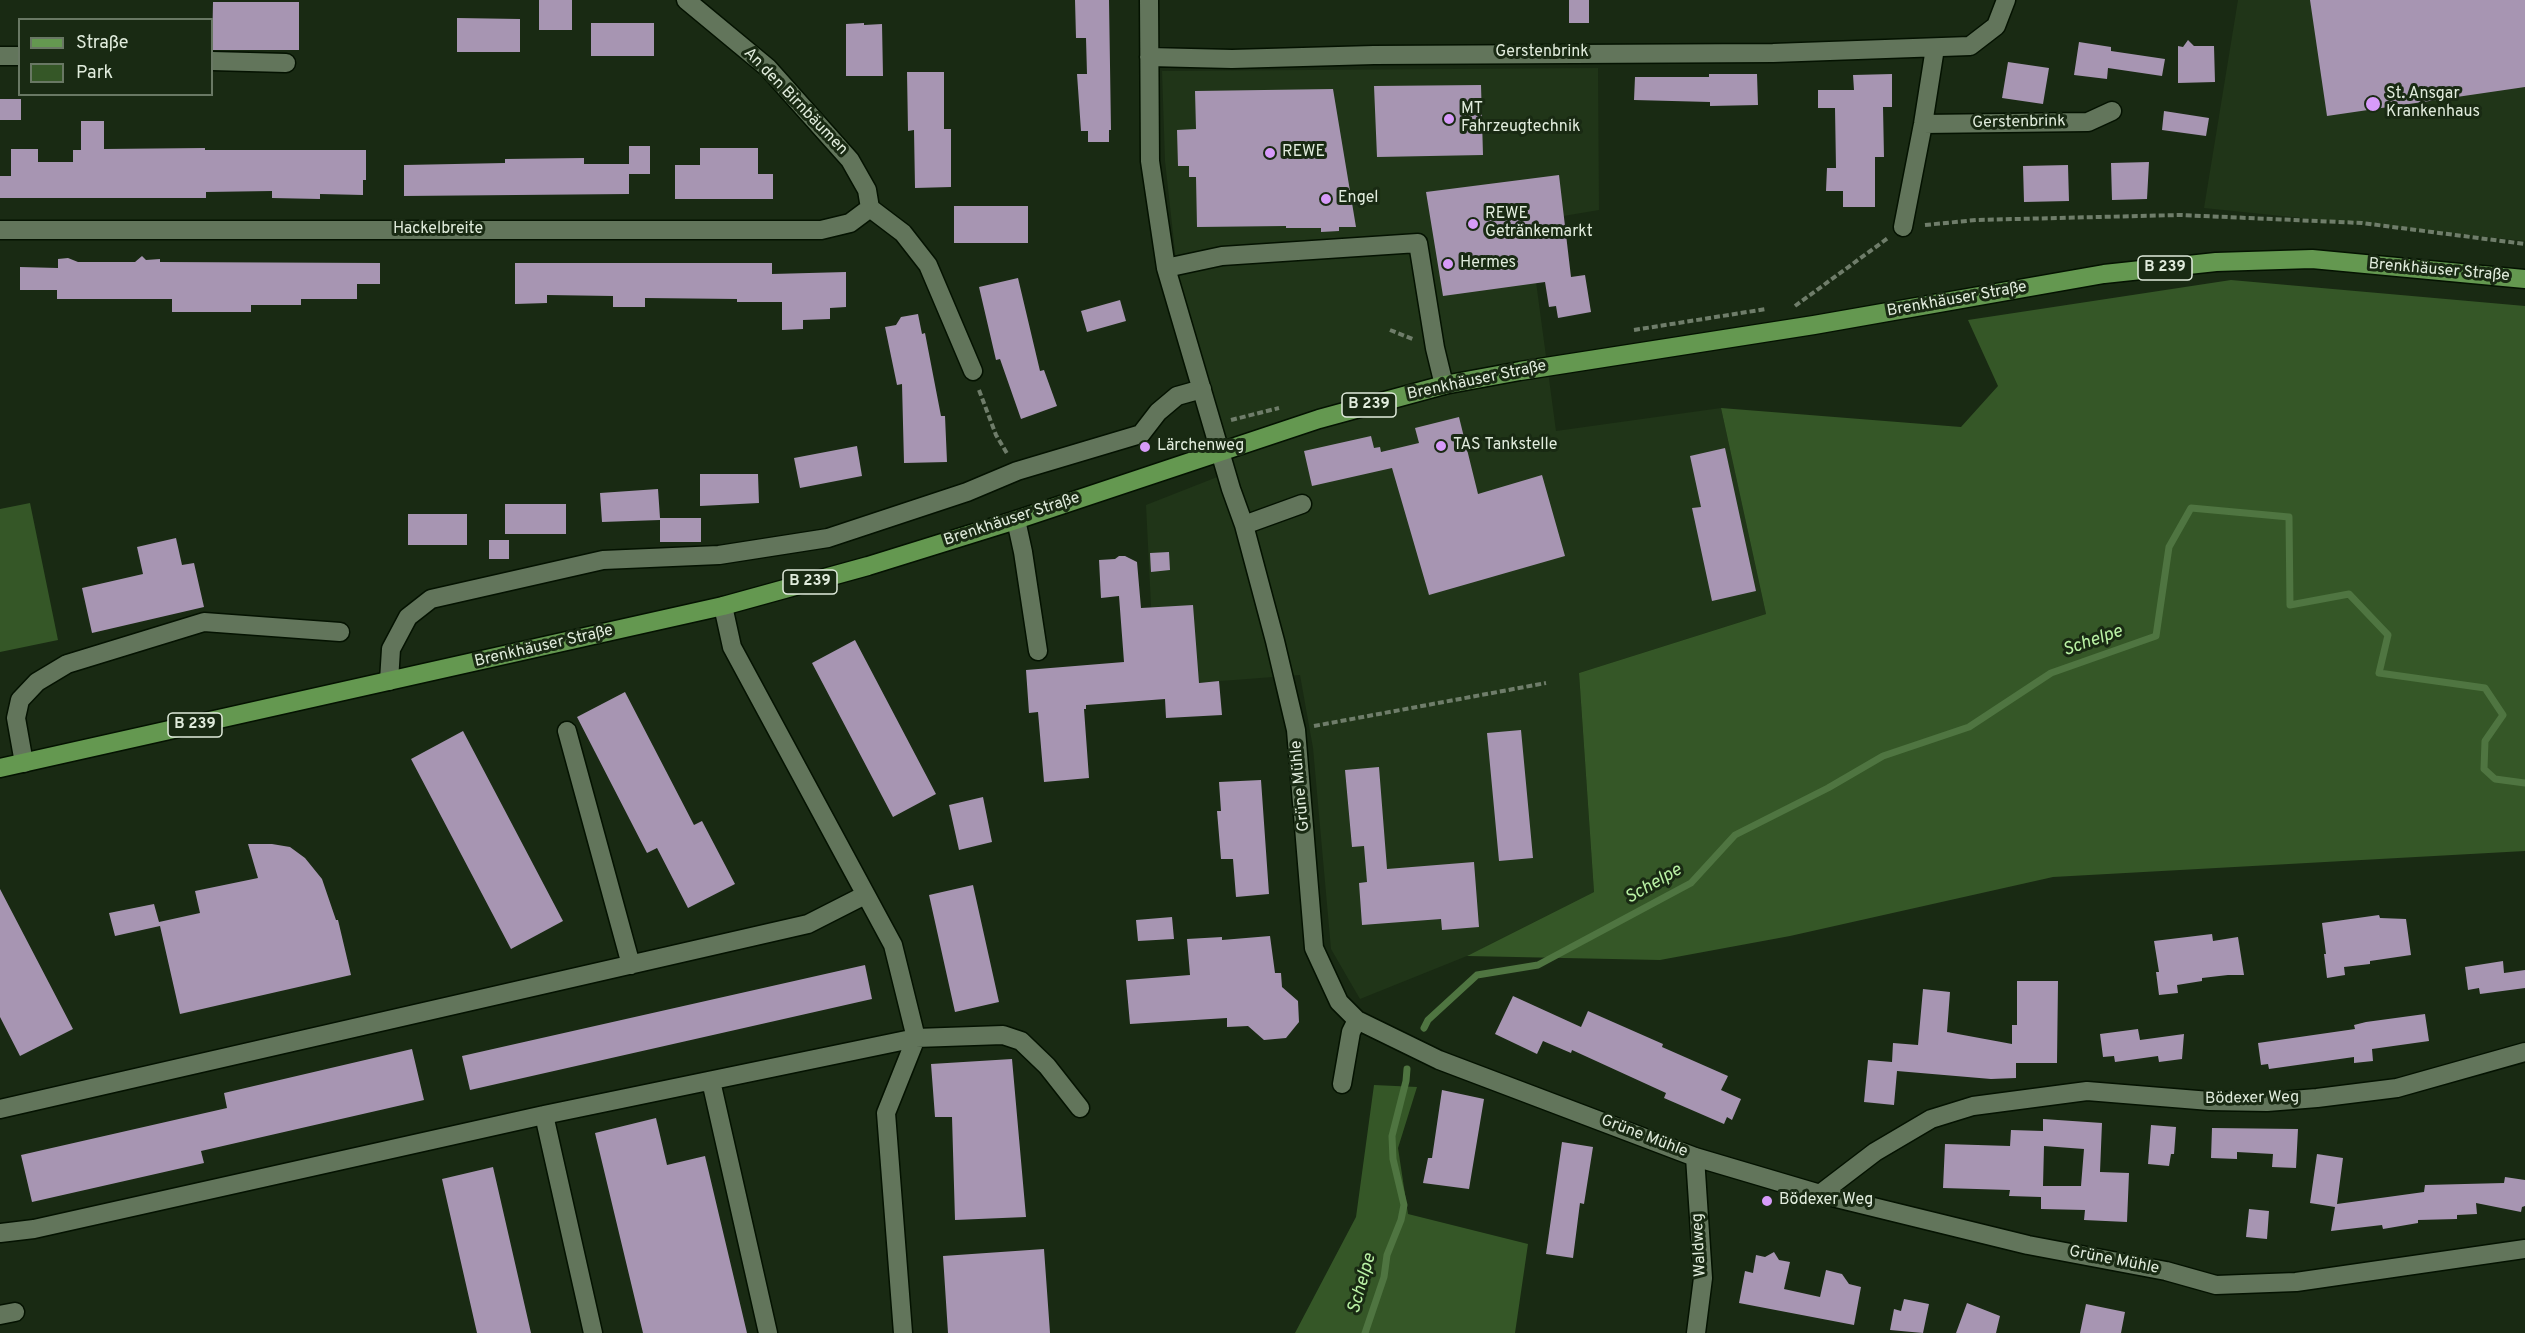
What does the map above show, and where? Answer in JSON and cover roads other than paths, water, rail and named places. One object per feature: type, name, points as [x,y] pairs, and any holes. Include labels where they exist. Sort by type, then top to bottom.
[{"type":"main road","name":"Brenkhäuser Straße","points":[[0,768],[723,606],[868,566],[1016,520],[1318,419],[1444,386],[1565,362],[1814,325],[2104,274],[2216,262],[2312,260],[2525,279]]},
{"type":"street","name":"An den Birnbäumen","points":[[686,0],[768,68],[850,160],[867,190],[870,208]]},
{"type":"street","points":[[1149,0],[1150,161],[1166,268],[1221,452]]},
{"type":"street","name":"Gerstenbrink","points":[[1149,57],[1233,59],[1374,55],[1761,53],[1970,46],[1996,26],[2006,0]]},
{"type":"street","points":[[1903,227],[1935,48]]},
{"type":"street","points":[[0,56],[18,56]]},
{"type":"street","points":[[213,61],[286,63]]},
{"type":"street","name":"Gerstenbrink","points":[[1923,124],[2088,122],[2112,111]]},
{"type":"street","name":"Hackelbreite","points":[[0,230],[820,231],[850,224],[870,208]]},
{"type":"street","points":[[870,208],[903,233],[928,265],[973,371]]},
{"type":"street","points":[[1166,268],[1222,256],[1419,243],[1435,348],[1444,386]]},
{"type":"street","points":[[389,681],[391,649],[408,617],[431,599],[603,560],[719,555],[828,538],[967,492],[1017,471],[1142,434],[1158,412],[1177,396],[1202,388]]},
{"type":"street","name":"Grüne Mühle","points":[[1221,452],[1244,525],[1296,730],[1314,948],[1339,1002],[1357,1020],[1439,1060],[1695,1157],[1820,1194],[2028,1245],[2166,1271],[2216,1285],[2296,1282],[2525,1249]]},
{"type":"street","points":[[1244,525],[1302,504]]},
{"type":"street","points":[[1016,520],[1038,651]]},
{"type":"street","points":[[723,606],[732,647],[893,945],[916,1038],[886,1113],[903,1333]]},
{"type":"street","points":[[24,763],[16,718],[20,700],[37,682],[67,664],[204,622],[340,632]]},
{"type":"street","points":[[567,731],[631,965]]},
{"type":"street","points":[[0,1109],[808,924],[865,895]]},
{"type":"street","points":[[1342,1084],[1352,1032],[1357,1020]]},
{"type":"street","points":[[0,1233],[34,1229],[544,1115],[916,1038],[1003,1035],[1021,1041],[1047,1066],[1080,1108]]},
{"type":"street","name":"Bödexer Weg","points":[[1820,1194],[1875,1152],[1931,1119],[1973,1106],[2087,1091],[2210,1101],[2267,1102],[2307,1099],[2397,1088],[2525,1053]]},
{"type":"street","points":[[711,1081],[768,1333]]},
{"type":"street","points":[[544,1115],[593,1333]]},
{"type":"street","name":"Waldweg","points":[[1695,1157],[1703,1278],[1696,1333]]},
{"type":"waterway","name":"Schelpe","points":[[1424,1028],[1428,1020],[1477,975],[1538,965],[1691,883],[1735,835],[1828,788],[1883,756],[1969,727],[2051,673],[2156,636],[2169,547],[2191,508],[2289,517],[2290,605],[2349,594],[2388,635],[2379,673],[2485,688],[2503,715],[2485,741],[2484,769],[2495,779],[2525,783]]},
{"type":"waterway","name":"Schelpe","points":[[1365,1333],[1384,1277],[1387,1255],[1401,1220],[1404,1205],[1393,1159],[1392,1136],[1407,1069]]},
{"type":"place","name":"St. Ansgar Krankenhaus","points":[[2373,104]]},
{"type":"place","name":"MT Fahrzeugtechnik","points":[[1449,119]]},
{"type":"place","name":"REWE","points":[[1270,153]]},
{"type":"place","name":"Engel","points":[[1326,199]]},
{"type":"place","name":"REWE Getränkemarkt","points":[[1473,224]]},
{"type":"place","name":"Hermes","points":[[1448,264]]},
{"type":"place","name":"TAS Tankstelle","points":[[1441,446]]},
{"type":"place","name":"Lärchenweg","points":[[1145,447]]},
{"type":"place","name":"Bödexer Weg","points":[[1767,1201]]}]
